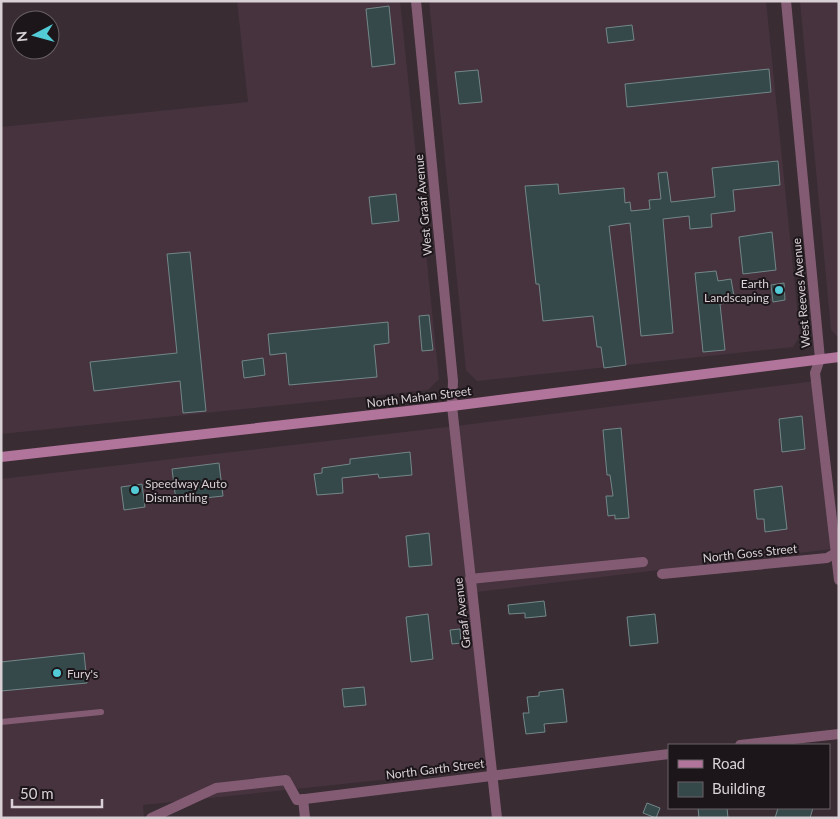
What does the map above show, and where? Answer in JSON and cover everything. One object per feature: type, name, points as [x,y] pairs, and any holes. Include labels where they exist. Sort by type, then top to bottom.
[{"type":"street","name":"West Graaf Avenue","points":[[416,1],[453,381],[452,406]]},
{"type":"street","name":"West Reeves Avenue","points":[[786,1],[820,359],[815,372],[839,580]]},
{"type":"street","name":"North Mahan Street","points":[[1,457],[452,406],[839,357]]},
{"type":"street","name":"Graaf Avenue","points":[[452,406],[497,818]]},
{"type":"street","name":"North Goss Street","points":[[662,574],[827,558],[837,552]]},
{"type":"street","points":[[470,579],[643,562]]},
{"type":"street","points":[[749,744],[839,734]]},
{"type":"street","name":"North Garth Street","points":[[303,799],[668,754]]},
{"type":"street","points":[[151,818],[216,788],[286,780],[297,800],[303,799],[305,818]]},
{"type":"lane","points":[[1,722],[101,712]]},
{"type":"shaded area","points":[[237,1],[400,1],[439,379],[428,390],[1,434],[1,127],[248,102]]},
{"type":"shaded area","points":[[429,1],[766,1],[800,336],[793,347],[477,381],[466,370]]},
{"type":"shaded area","points":[[800,1],[839,1],[839,338],[831,330]]},
{"type":"shaded area","points":[[816,381],[832,549],[477,592],[496,768],[143,805],[144,818],[1,818],[1,479],[456,426]]},
{"type":"building","points":[[389,6],[395,64],[372,67],[366,9]]},
{"type":"building","points":[[632,25],[634,40],[608,43],[606,28]]},
{"type":"building","points":[[769,69],[771,92],[627,107],[625,84]]},
{"type":"building","points":[[478,70],[482,102],[459,104],[455,72]]},
{"type":"building","points":[[778,161],[780,185],[733,190],[735,211],[711,214],[712,227],[690,229],[689,216],[663,219],[673,333],[641,336],[630,223],[609,226],[626,365],[604,368],[601,347],[597,347],[593,316],[543,321],[539,284],[536,284],[525,186],[558,184],[559,194],[624,188],[625,203],[630,202],[631,211],[650,209],[649,200],[661,199],[658,173],[667,172],[671,202],[715,197],[712,168]]},
{"type":"building","points":[[396,194],[399,221],[372,224],[369,197]]},
{"type":"building","points":[[772,232],[776,270],[743,274],[739,237]]},
{"type":"building","points":[[190,252],[206,411],[183,413],[180,381],[94,391],[90,362],[177,353],[167,254]]},
{"type":"building","points":[[716,271],[718,281],[731,279],[735,302],[720,304],[725,350],[703,352],[695,273]]},
{"type":"building","name":"Earth Landscaping","points":[[784,283],[785,300],[773,302],[771,285]]},
{"type":"building","points":[[429,315],[433,350],[422,351],[419,316]]},
{"type":"building","points":[[388,322],[389,343],[374,345],[377,377],[289,385],[286,353],[270,355],[268,334]]},
{"type":"building","points":[[263,358],[265,375],[244,378],[242,361]]},
{"type":"building","points":[[802,416],[805,449],[782,452],[779,419]]},
{"type":"building","points":[[621,428],[629,518],[615,519],[615,515],[608,516],[606,496],[613,496],[610,475],[607,475],[603,430]]},
{"type":"building","points":[[410,452],[412,475],[379,478],[378,474],[342,478],[343,493],[317,495],[314,474],[322,473],[322,468],[350,464],[350,459]]},
{"type":"building","points":[[219,463],[223,496],[176,501],[172,469]]},
{"type":"building","points":[[142,484],[145,507],[124,510],[121,487]]},
{"type":"building","points":[[782,486],[787,529],[765,532],[764,519],[757,519],[754,490]]},
{"type":"building","points":[[429,533],[432,565],[409,567],[406,536]]},
{"type":"building","points":[[544,601],[546,616],[525,618],[525,613],[509,614],[508,605]]},
{"type":"building","points":[[428,614],[433,659],[411,662],[406,617]]},
{"type":"building","points":[[655,614],[658,643],[630,646],[627,617]]},
{"type":"building","points":[[460,629],[461,643],[452,644],[450,630]]},
{"type":"building","points":[[84,653],[87,683],[1,691],[1,662]]},
{"type":"building","points":[[364,687],[366,705],[344,707],[342,689]]},
{"type":"building","points":[[563,689],[567,722],[544,724],[545,732],[526,734],[523,713],[529,713],[527,697],[539,696],[539,692]]},
{"type":"building","points":[[647,803],[660,808],[656,818],[643,813]]},
{"type":"building","points":[[698,809],[727,809],[728,818],[699,818]]},
{"type":"building","points":[[778,809],[813,809],[810,818],[775,818]]},
{"type":"place","name":"Earth Landscaping","points":[[779,290]]},
{"type":"place","name":"Speedway Auto Dismantling","points":[[135,490]]},
{"type":"place","name":"Fury's","points":[[57,673]]}]
